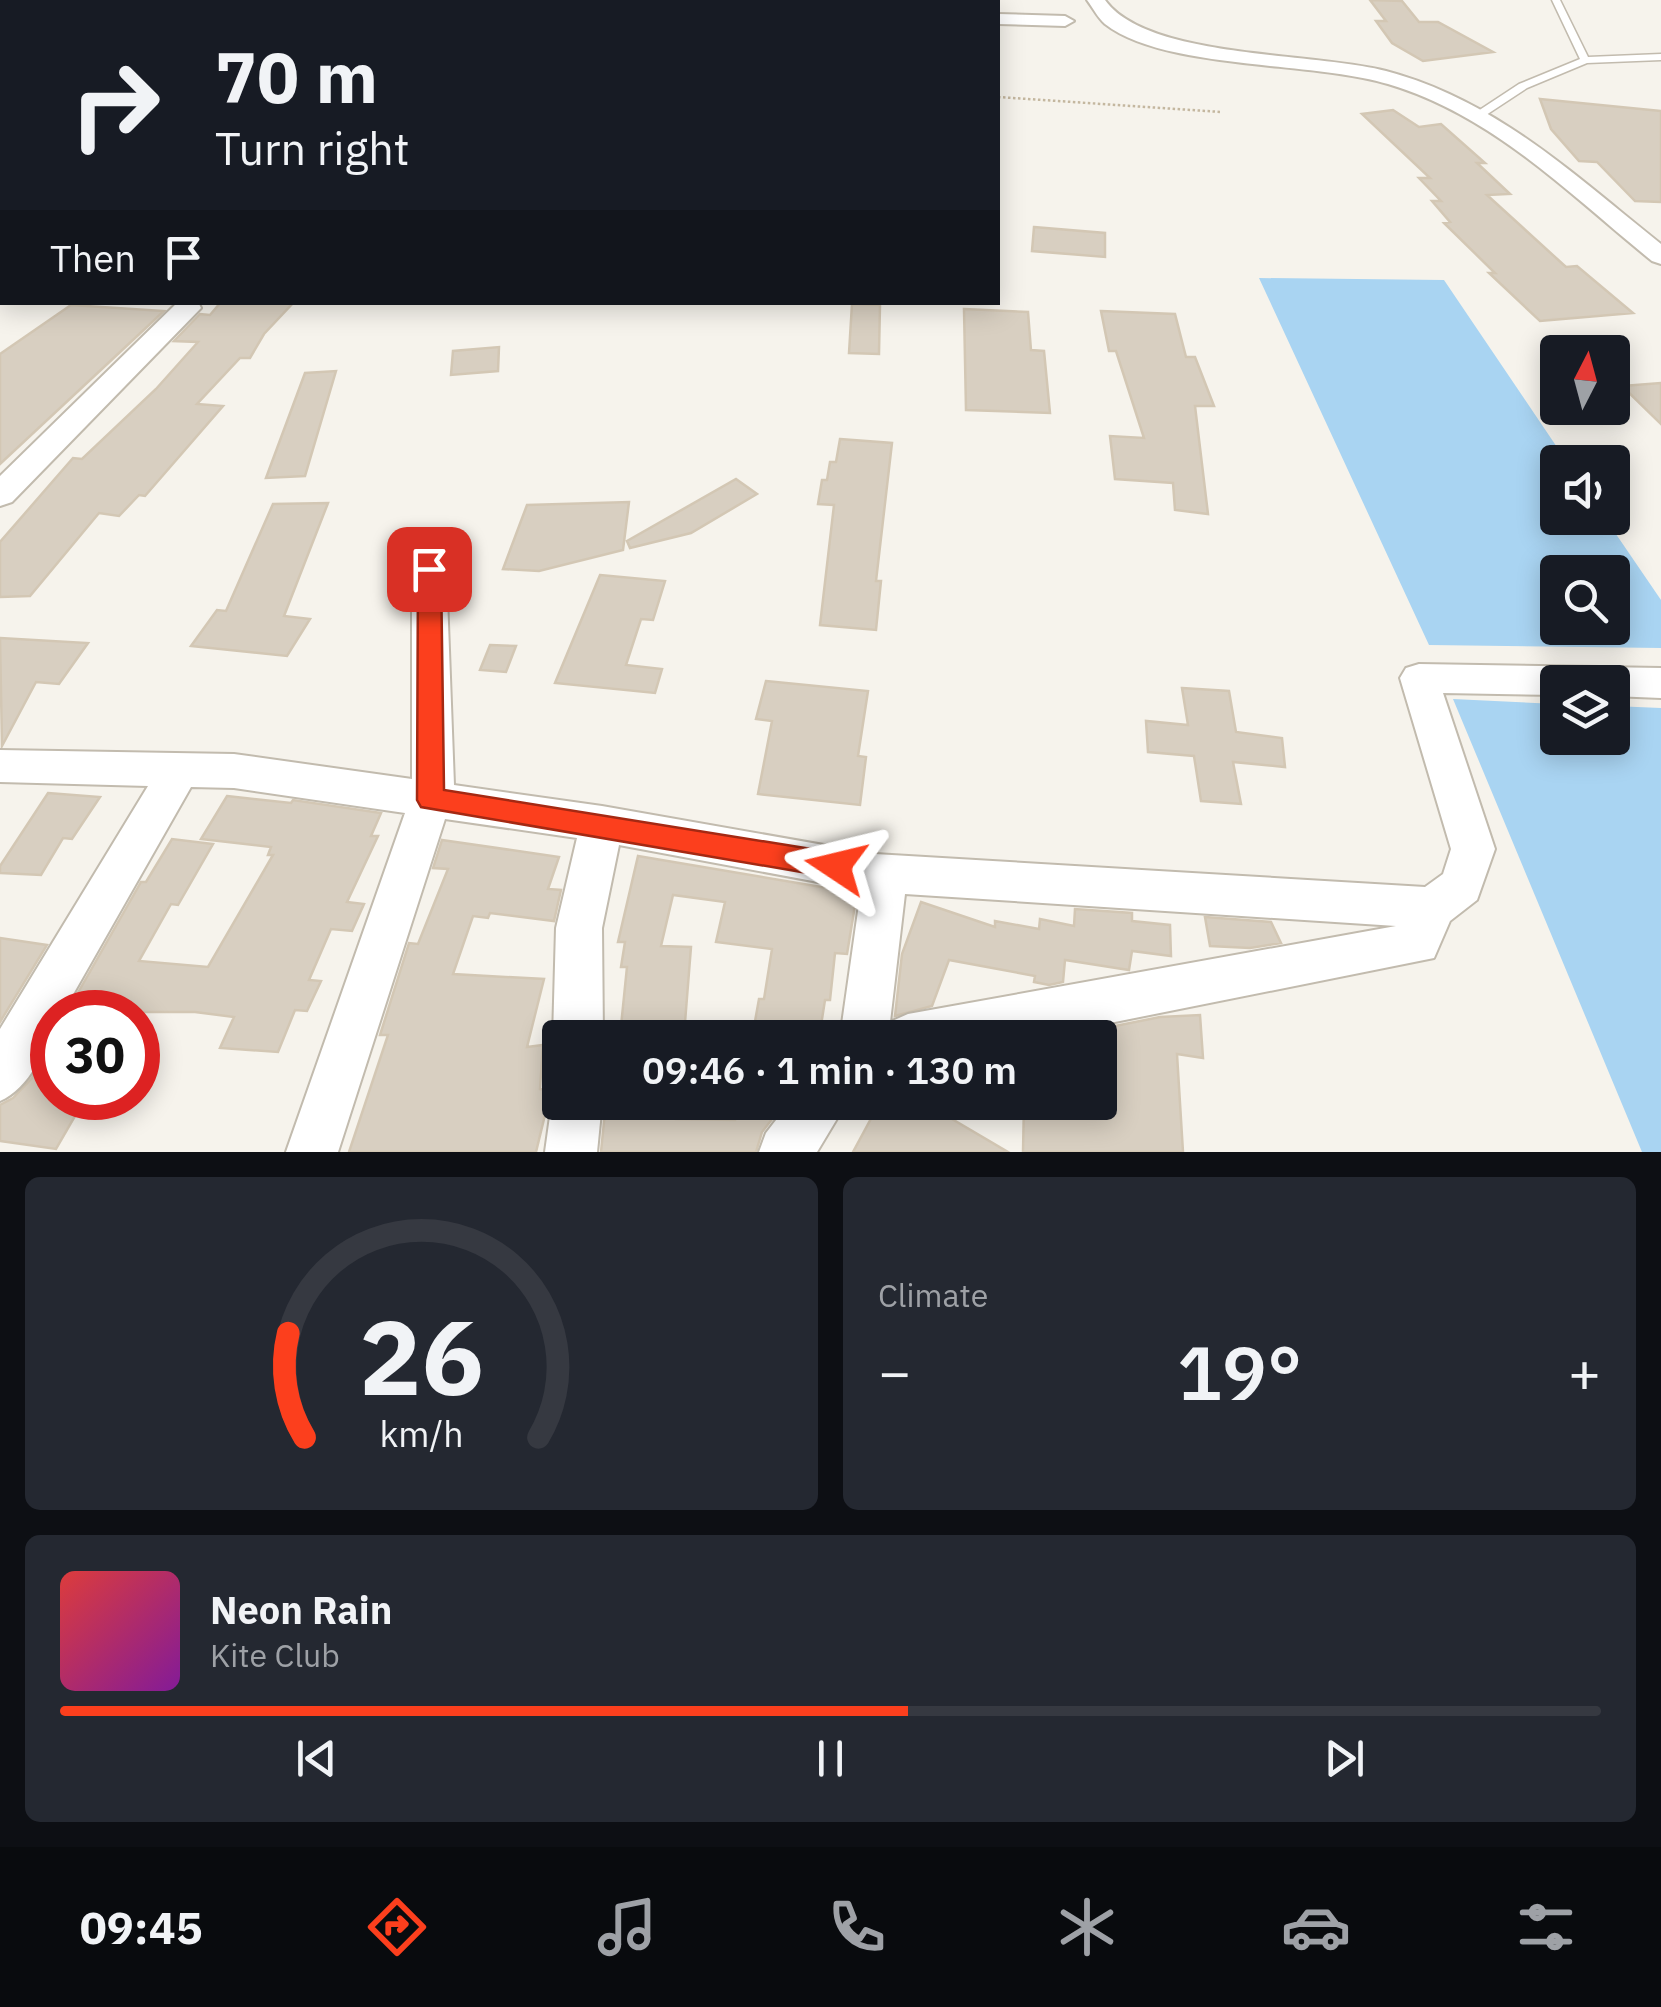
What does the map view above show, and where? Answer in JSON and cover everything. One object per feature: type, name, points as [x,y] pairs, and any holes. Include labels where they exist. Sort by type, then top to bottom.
[{"type":"street","points":[[1000,19],[1062,22],[1099,6],[1143,38],[1340,66],[1404,82],[1479,115],[1661,256]]},
{"type":"street","points":[[0,495],[188,308]]},
{"type":"street","points":[[312,1152],[431,800],[429,569]]},
{"type":"street","points":[[1005,1020],[1418,943],[1433,908],[1460,886],[1472,850],[1418,678],[1661,682]]},
{"type":"street","points":[[0,766],[234,772],[602,824],[884,873],[1433,908]]},
{"type":"street","points":[[0,1076],[179,770]]},
{"type":"street","points":[[578,1020],[579,928],[602,824]]},
{"type":"street","points":[[866,1020],[884,873]]},
{"type":"street","points":[[571,1152],[575,1120]]},
{"type":"street","points":[[785,1152],[809,1120]]},
{"type":"lane","points":[[1556,0],[1585,60]]},
{"type":"lane","points":[[1479,115],[1524,86],[1585,60],[1661,57]]},
{"type":"path","points":[[1000,98],[1221,112]]},
{"type":"water","points":[[1259,278],[1444,280],[1556,445],[1540,445],[1540,535],[1617,535],[1661,600],[1661,648],[1429,645]]},
{"type":"water","points":[[1453,699],[1540,703],[1540,755],[1630,755],[1630,707],[1661,708],[1661,1152],[1642,1152]]},
{"type":"building","points":[[1370,0],[1402,1],[1419,22],[1438,22],[1493,52],[1423,61],[1392,43],[1376,21],[1386,21]]},
{"type":"building","points":[[1540,99],[1661,111],[1661,202],[1635,201],[1597,162],[1579,161],[1551,129]]},
{"type":"building","points":[[1393,110],[1419,127],[1441,124],[1485,163],[1477,163],[1510,194],[1487,195],[1566,267],[1577,266],[1633,313],[1540,321],[1444,223],[1450,222],[1432,201],[1441,201],[1419,178],[1430,178],[1362,114]]},
{"type":"building","points":[[1034,227],[1105,233],[1105,257],[1032,251]]},
{"type":"building","points":[[71,305],[164,311],[0,464],[0,354]]},
{"type":"building","points":[[218,305],[291,305],[264,334],[250,358],[240,358],[197,404],[223,406],[145,496],[139,495],[119,516],[99,513],[30,596],[0,597],[0,542],[73,458],[82,459],[156,389],[198,342],[174,341],[200,314],[210,315]]},
{"type":"building","points":[[852,305],[880,305],[879,354],[849,353]]},
{"type":"building","points":[[964,309],[1028,312],[1031,350],[1044,351],[1050,413],[966,410]]},
{"type":"building","points":[[1101,311],[1175,314],[1186,357],[1195,357],[1214,406],[1195,406],[1208,514],[1175,510],[1173,483],[1115,479],[1110,436],[1144,438],[1116,351],[1109,351]]},
{"type":"building","points":[[499,347],[498,371],[451,375],[453,351]]},
{"type":"building","points":[[336,371],[305,476],[266,478],[305,373]]},
{"type":"building","points":[[1661,383],[1661,424],[1630,394],[1630,385]]},
{"type":"building","points":[[840,439],[892,443],[876,581],[881,581],[876,630],[820,625],[834,505],[818,504],[822,480],[827,480],[830,462],[836,462]]},
{"type":"building","points":[[736,479],[757,494],[691,533],[630,548],[627,541]]},
{"type":"building","points":[[629,502],[623,550],[539,571],[503,569],[527,505]]},
{"type":"building","points":[[328,503],[284,616],[310,619],[287,656],[191,646],[217,610],[226,611],[273,504]]},
{"type":"building","points":[[600,575],[665,581],[653,620],[641,619],[626,665],[662,669],[655,693],[555,683]]},
{"type":"building","points":[[0,638],[88,643],[59,684],[36,682],[2,746]]},
{"type":"building","points":[[490,645],[516,646],[506,672],[480,670]]},
{"type":"building","points":[[766,681],[868,691],[858,756],[866,757],[860,805],[758,794],[772,721],[756,719]]},
{"type":"building","points":[[1182,688],[1229,691],[1236,732],[1282,738],[1285,767],[1233,762],[1241,804],[1201,801],[1194,756],[1148,752],[1146,721],[1188,725]]},
{"type":"building","points":[[48,793],[100,797],[72,839],[63,838],[41,875],[0,873],[0,866]]},
{"type":"building","points":[[227,796],[291,803],[293,800],[381,813],[371,836],[378,836],[347,902],[364,904],[352,931],[331,929],[309,980],[321,981],[307,1011],[295,1010],[278,1052],[220,1048],[234,1017],[160,1012],[160,990],[80,990],[141,882],[146,882],[172,839],[213,844],[178,905],[171,904],[139,961],[208,967],[273,855],[268,855],[271,847],[201,839]]},
{"type":"building","points":[[442,840],[559,857],[548,889],[561,890],[554,921],[490,913],[488,918],[473,916],[453,974],[544,979],[527,1047],[542,1045],[540,1089],[544,1120],[536,1152],[349,1152],[388,1035],[380,1035],[409,943],[418,944],[448,869],[433,868]]},
{"type":"building","points":[[638,856],[857,893],[847,954],[835,953],[830,1000],[825,1000],[822,1020],[755,1020],[759,999],[764,999],[772,949],[716,942],[725,902],[673,895],[661,946],[691,947],[685,1020],[622,1020],[627,967],[621,967],[625,942],[618,942]]},
{"type":"building","points":[[921,902],[995,927],[995,921],[1039,929],[1040,919],[1074,926],[1075,909],[1132,913],[1132,921],[1170,925],[1171,956],[1132,951],[1129,970],[1065,960],[1063,982],[1049,985],[1034,982],[1035,976],[949,960],[932,1006],[895,1016],[902,954]]},
{"type":"building","points":[[1205,917],[1271,922],[1281,943],[1250,948],[1210,946]]},
{"type":"building","points":[[0,938],[47,945],[0,1022]]},
{"type":"building","points":[[1200,1015],[1203,1058],[1177,1054],[1183,1152],[1023,1152],[1024,1120],[1117,1120],[1117,1026],[1160,1017]]},
{"type":"building","points":[[30,1080],[30,1120],[73,1120],[56,1149],[0,1141],[0,1105]]},
{"type":"building","points":[[604,1120],[771,1120],[762,1132],[756,1152],[601,1152]]},
{"type":"building","points":[[870,1120],[954,1120],[1008,1152],[853,1152]]},
{"type":"route","points":[[429,569],[431,800],[602,824],[836,866]]}]
